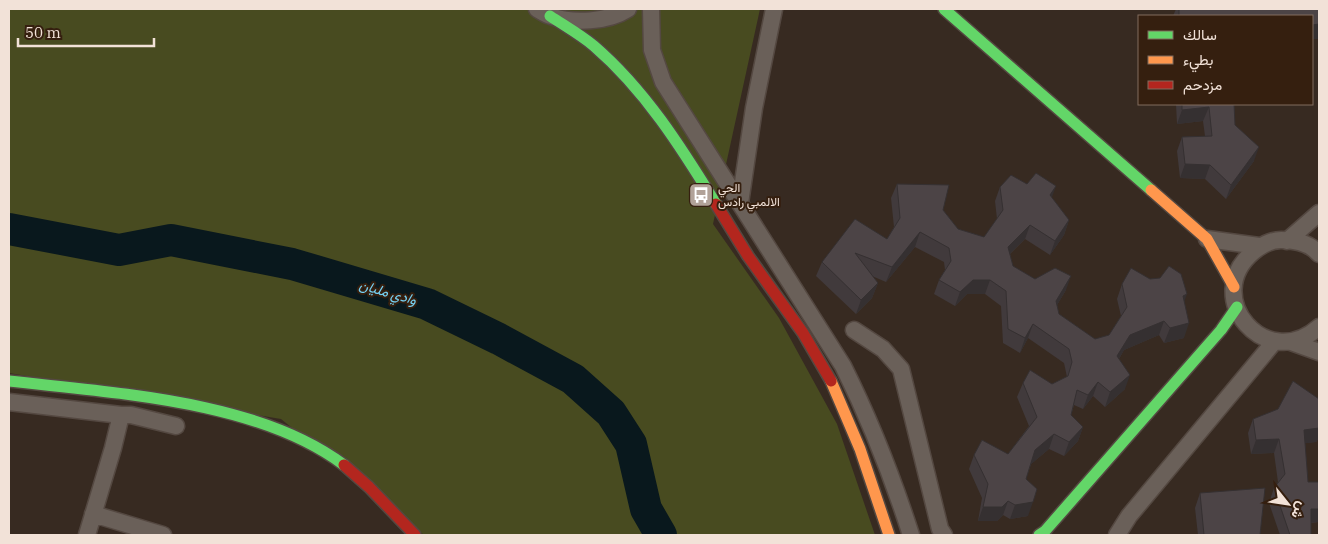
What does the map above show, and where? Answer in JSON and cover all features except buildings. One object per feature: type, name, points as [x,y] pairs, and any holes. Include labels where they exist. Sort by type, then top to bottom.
[{"type":"street","points":[[543,12],[586,22],[621,13],[628,9]]},
{"type":"street","points":[[650,9],[652,50],[663,82],[814,318],[852,384],[865,410],[889,469],[911,535]]},
{"type":"street","points":[[740,203],[754,108],[774,9]]},
{"type":"street","points":[[944,9],[1207,239],[1234,287]]},
{"type":"street","points":[[543,12],[593,45],[610,60],[663,120],[740,242],[823,365],[854,434],[874,487],[889,535]]},
{"type":"street","points":[[1287,240],[1319,213]]},
{"type":"street","points":[[1207,239],[1259,246]]},
{"type":"street","points":[[1319,254],[1316,250],[1298,241],[1278,240],[1259,246],[1244,259],[1235,278],[1234,287],[1234,298],[1240,316],[1253,332],[1274,342],[1291,342],[1310,336],[1319,327]]},
{"type":"street","points":[[1039,535],[1045,532],[1221,330],[1237,307]]},
{"type":"street","points":[[854,330],[883,349],[901,369],[940,529],[944,535]]},
{"type":"street","points":[[1117,535],[1129,516],[1274,342]]},
{"type":"street","points":[[1291,342],[1319,352]]},
{"type":"street","points":[[9,381],[96,390],[179,402],[241,416],[278,428],[309,443],[339,462],[368,486],[415,535]]},
{"type":"street","points":[[9,402],[131,415],[176,426]]},
{"type":"street","points":[[87,535],[113,448],[120,415]]},
{"type":"street","points":[[93,514],[163,535]]},
{"type":"green space","points":[[9,9],[760,9],[713,224],[779,318],[837,424],[875,535],[424,535],[281,419],[9,373]]},
{"type":"waterway","name":"وادي مليان","points":[[9,229],[119,250],[171,240],[292,264],[427,304],[499,339],[573,379],[611,413],[631,444],[646,509],[661,535]]},
{"type":"traffic: fast","points":[[944,9],[1151,190]]},
{"type":"traffic: fast","points":[[550,16],[594,46],[630,81],[661,120],[716,204]]},
{"type":"traffic: fast","points":[[1039,535],[1045,531],[1221,330],[1237,307]]},
{"type":"traffic: fast","points":[[9,381],[138,396],[228,413],[270,426],[309,443],[344,465]]},
{"type":"traffic: slow","points":[[1151,190],[1207,239],[1234,287]]},
{"type":"traffic: slow","points":[[831,381],[860,449],[889,535]]},
{"type":"traffic: jam","points":[[716,204],[748,256],[803,333],[831,381]]},
{"type":"traffic: jam","points":[[344,465],[369,487],[415,535]]},
{"type":"place","name":"الحي الالمبي رادس","points":[[701,195]]}]
